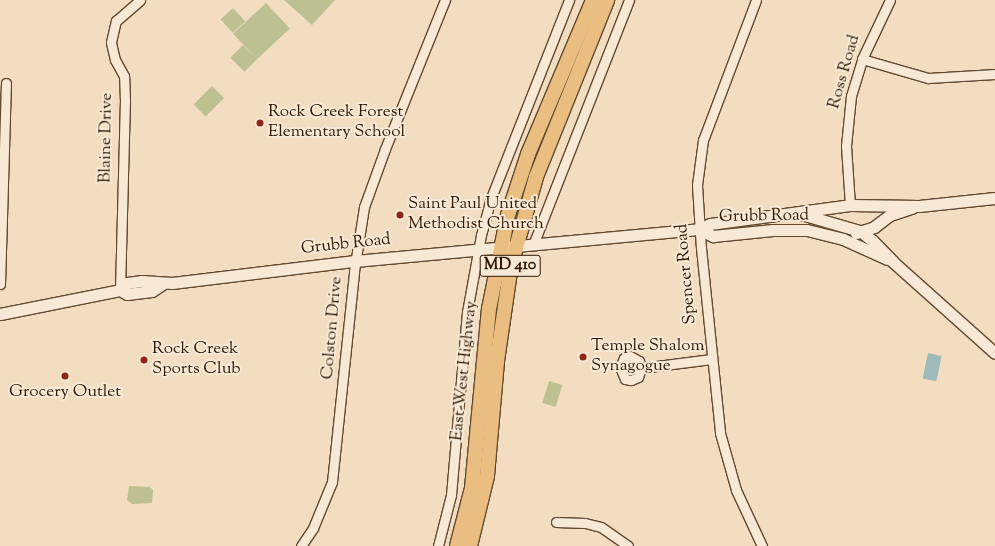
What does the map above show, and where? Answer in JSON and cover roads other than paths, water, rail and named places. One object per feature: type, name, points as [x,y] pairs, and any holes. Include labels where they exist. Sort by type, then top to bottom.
[{"type":"main road","name":"East-West Highway","points":[[457,546],[472,488],[484,349],[500,247],[513,198],[528,154],[593,0]]},
{"type":"main road","name":"East-West Highway","points":[[470,546],[487,476],[497,361],[508,275],[515,247],[536,177],[607,0]]},
{"type":"street","name":"Blaine Drive","points":[[120,290],[125,101],[124,76],[115,60],[111,42],[116,21],[140,0]]},
{"type":"street","name":"Colston Drive","points":[[301,546],[322,509],[332,482],[361,222],[372,183],[445,0]]},
{"type":"street","name":"East-West Highway","points":[[438,546],[450,495],[467,312],[478,250],[491,198],[569,0]]},
{"type":"street","points":[[533,245],[629,0]]},
{"type":"street","name":"Spencer Road","points":[[756,0],[703,140],[697,185],[699,229],[711,359],[726,461],[758,545]]},
{"type":"street","name":"Ross Road","points":[[850,204],[846,128],[851,96],[862,60],[890,0]]},
{"type":"street","points":[[862,60],[928,78],[995,74]]},
{"type":"street","points":[[0,284],[6,83]]},
{"type":"street","name":"Grubb Road","points":[[0,314],[120,290],[127,294],[152,291],[164,283],[356,261],[699,229],[710,224],[796,213],[850,204],[919,206],[995,198]]},
{"type":"street","name":"Grubb Road","points":[[699,229],[714,236],[773,230],[806,230],[843,239],[860,231],[874,227],[890,216],[919,206]]},
{"type":"street","points":[[796,213],[860,231],[873,241],[892,261],[995,353]]},
{"type":"street","points":[[843,239],[892,261]]},
{"type":"street","points":[[641,368],[711,359]]},
{"type":"street","points":[[556,522],[585,523],[601,527],[628,546]]},
{"type":"water","points":[[928,353],[942,356],[936,381],[923,378]]},
{"type":"place","name":"Rock Creek Forest Elementary School","points":[[260,123]]},
{"type":"place","name":"Saint Paul United Methodist Church","points":[[400,215]]},
{"type":"place","name":"Temple Shalom Synagogue","points":[[583,357]]},
{"type":"place","name":"Rock Creek Sports Club","points":[[144,360]]},
{"type":"place","name":"Grocery Outlet","points":[[65,376]]}]
